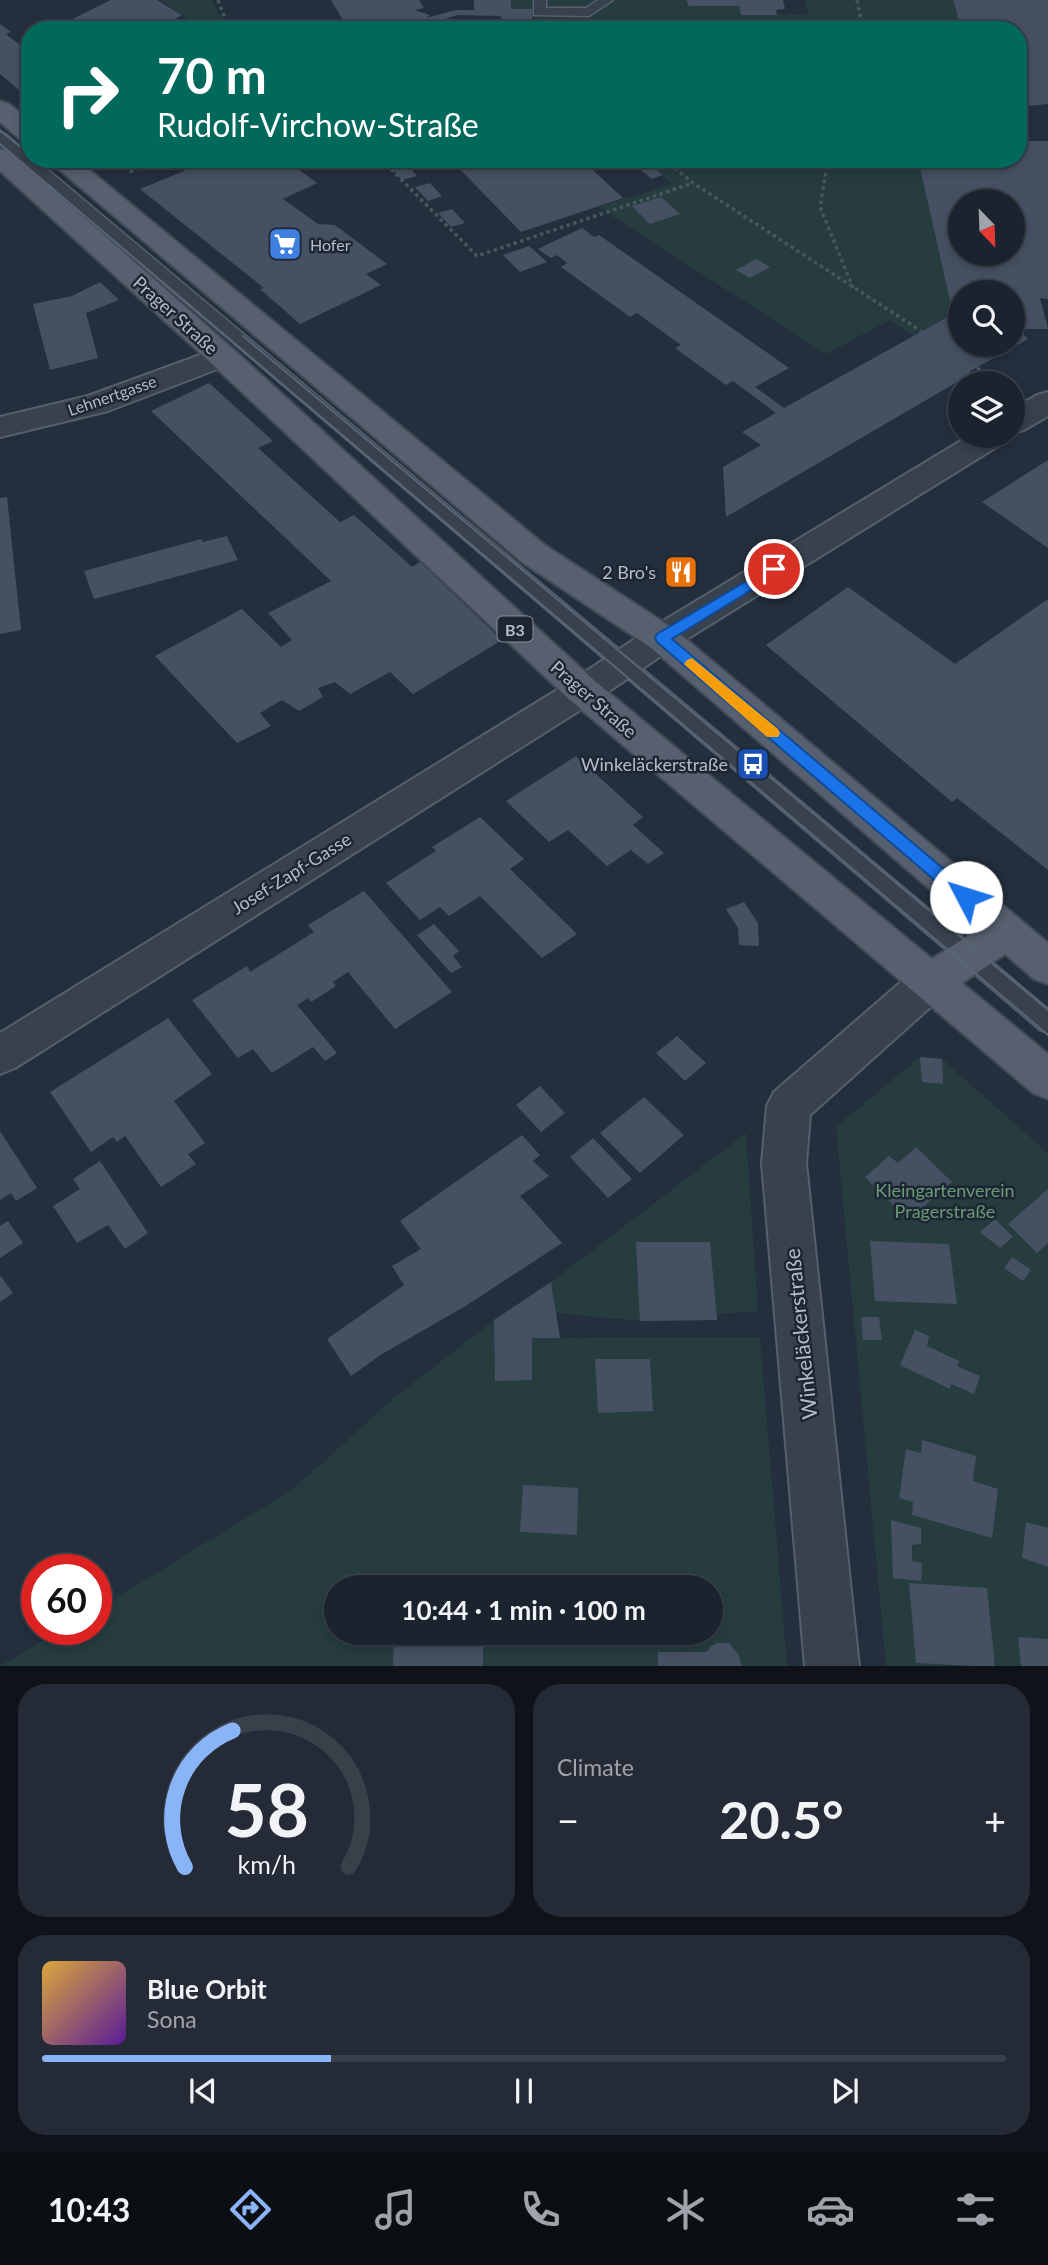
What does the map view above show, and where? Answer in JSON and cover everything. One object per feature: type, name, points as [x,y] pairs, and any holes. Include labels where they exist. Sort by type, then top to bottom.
[{"type":"main road","points":[[0,109],[21,126]]},
{"type":"main road","name":"Prager Straße","points":[[0,158],[222,356],[583,691],[1048,1080]]},
{"type":"main road","points":[[71,168],[534,554],[662,638],[1048,967]]},
{"type":"main road","points":[[931,981],[1006,932]]},
{"type":"street","name":"Lehnertgasse","points":[[0,427],[97,404],[222,356]]},
{"type":"street","points":[[1025,416],[1048,402]]},
{"type":"street","name":"Josef-Zapf-Gasse","points":[[0,1055],[583,691],[662,638],[972,448]]},
{"type":"street","name":"Winkeläckerstraße","points":[[832,1666],[784,1163],[789,1106],[931,981]]},
{"type":"lane","points":[[541,0],[539,12],[589,12],[607,0]]},
{"type":"lane","points":[[0,137],[21,155]]},
{"type":"lane","points":[[37,168],[1048,1023]]},
{"type":"path","points":[[218,0],[226,21]]},
{"type":"path","points":[[857,0],[861,21]]},
{"type":"path","points":[[127,174],[141,168]]},
{"type":"path","points":[[390,168],[477,256],[693,183]]},
{"type":"path","points":[[675,168],[693,183],[853,289],[921,331]]},
{"type":"path","points":[[826,168],[820,206],[853,289]]},
{"type":"path","points":[[977,368],[982,371]]},
{"type":"green space","points":[[161,0],[212,0],[223,21],[190,21]]},
{"type":"green space","points":[[511,0],[686,0],[739,6],[741,15],[808,14],[805,0],[953,0],[959,21],[531,21],[531,15],[511,9]]},
{"type":"green space","points":[[655,168],[920,168],[948,292],[948,317],[913,336],[890,320],[826,354],[598,207],[672,184]]},
{"type":"green space","name":"Kleingartenverein Pragerstraße","points":[[920,1057],[942,1059],[1048,1153],[1048,1666],[886,1666],[836,1127]]},
{"type":"green space","points":[[746,1133],[758,1311],[718,1314],[717,1320],[640,1321],[556,1313],[551,1282]]},
{"type":"green space","points":[[494,1320],[495,1381],[532,1338],[760,1337],[787,1666],[0,1666],[36,1645],[112,1645],[112,1600],[293,1489],[394,1398]]},
{"type":"building","points":[[111,0],[157,0],[182,15],[170,21],[68,21]]},
{"type":"building","points":[[331,0],[419,0],[424,8],[414,10],[430,15],[426,18],[456,10],[474,10],[474,0],[511,0],[511,9],[532,9],[532,21],[501,21],[501,16],[458,15],[438,21],[344,21]]},
{"type":"building","points":[[686,0],[783,0],[785,9],[776,10],[777,15],[741,15],[739,6],[689,6]]},
{"type":"building","points":[[953,0],[1048,0],[1048,104],[1027,106],[1027,21],[959,21]]},
{"type":"building","points":[[0,24],[11,32],[6,34],[21,46],[21,92],[0,74]]},
{"type":"building","points":[[1027,141],[1048,141],[1048,299],[1040,298],[1048,329],[1025,329],[1025,280],[948,280],[948,292],[920,168],[1027,168]]},
{"type":"building","name":"Hofer","points":[[191,168],[296,168],[317,183],[283,199],[318,224],[335,225],[387,264],[366,274],[381,285],[300,324],[260,289],[264,288],[140,189]]},
{"type":"building","points":[[392,168],[410,168],[417,176],[402,180]]},
{"type":"building","points":[[459,168],[591,168],[623,198],[521,232]]},
{"type":"building","points":[[638,168],[655,168],[663,175],[652,179]]},
{"type":"building","points":[[430,183],[442,196],[428,201],[415,187]]},
{"type":"building","points":[[661,197],[680,214],[650,224],[632,206]]},
{"type":"building","points":[[452,209],[465,223],[451,227],[438,213]]},
{"type":"building","points":[[582,228],[594,237],[599,235],[789,368],[755,387],[784,408],[948,317],[948,357],[996,357],[971,371],[948,371],[948,387],[726,517],[723,467],[761,445],[742,432],[776,413],[733,381],[726,385],[675,348],[681,345],[637,313],[630,317],[561,267],[567,263],[557,255],[551,258],[538,249]]},
{"type":"building","points":[[529,246],[547,262],[520,272],[503,255]]},
{"type":"building","points":[[756,259],[770,267],[750,278],[736,270]]},
{"type":"building","points":[[100,282],[119,300],[86,313],[98,358],[50,370],[33,304],[72,296]]},
{"type":"building","points":[[209,383],[273,441],[258,448],[340,522],[354,515],[412,567],[420,562],[502,640],[413,694],[390,672],[350,694],[335,682],[318,688],[323,697],[299,711],[282,700],[260,713],[271,726],[237,743],[155,656],[242,609],[281,647],[292,640],[268,613],[331,581],[151,411]]},
{"type":"building","points":[[1048,460],[1048,548],[982,502]]},
{"type":"building","points":[[7,497],[21,630],[0,634],[0,498]]},
{"type":"building","points":[[227,536],[238,560],[94,599],[84,571],[201,539],[203,542]]},
{"type":"building","name":"2 Bro's","points":[[684,561],[695,578],[677,583],[667,566]]},
{"type":"building","points":[[848,587],[955,664],[1048,599],[1048,870],[957,798],[952,802],[766,645]]},
{"type":"building","points":[[576,756],[643,817],[633,825],[664,853],[648,864],[631,850],[607,866],[568,830],[549,842],[506,801]]},
{"type":"building","points":[[480,817],[524,859],[510,869],[577,934],[542,958],[480,896],[449,916],[440,907],[420,920],[386,883],[436,851],[432,847]]},
{"type":"building","points":[[364,891],[452,992],[395,1029],[348,972],[333,982],[336,986],[311,1002],[308,998],[297,1005],[337,1053],[325,1061],[313,1047],[272,1073],[253,1049],[238,1058],[192,1000],[247,966],[250,972],[314,932],[308,925]]},
{"type":"building","points":[[744,902],[758,923],[759,946],[739,945],[738,928],[726,909]]},
{"type":"building","points":[[434,924],[459,951],[453,956],[462,967],[451,973],[417,935]]},
{"type":"building","points":[[168,1018],[212,1074],[174,1101],[205,1143],[188,1154],[196,1164],[161,1187],[125,1136],[117,1142],[113,1137],[91,1152],[50,1092]]},
{"type":"building","points":[[677,1036],[706,1063],[685,1081],[656,1053]]},
{"type":"building","points":[[920,1057],[942,1059],[943,1084],[922,1082]]},
{"type":"building","points":[[540,1086],[565,1113],[541,1132],[516,1105]]},
{"type":"building","points":[[644,1097],[684,1135],[640,1173],[600,1133]]},
{"type":"building","points":[[0,1131],[37,1188],[16,1201],[11,1193],[0,1200]]},
{"type":"building","points":[[522,1135],[540,1155],[533,1161],[549,1176],[520,1196],[562,1243],[351,1376],[327,1339],[404,1285],[392,1266],[421,1249],[400,1221]]},
{"type":"building","points":[[593,1138],[632,1179],[608,1198],[570,1157]]},
{"type":"building","points":[[916,1147],[952,1182],[908,1220],[865,1177],[889,1156],[898,1163]]},
{"type":"building","points":[[100,1161],[148,1233],[125,1249],[108,1225],[77,1243],[53,1206],[80,1189],[73,1179]]},
{"type":"building","points":[[1048,1189],[1048,1243],[1037,1253],[1008,1224]]},
{"type":"building","points":[[995,1219],[1013,1237],[1000,1248],[980,1232]]},
{"type":"building","points":[[8,1221],[23,1243],[0,1258],[0,1226]]},
{"type":"building","points":[[870,1241],[949,1244],[957,1304],[875,1301]]},
{"type":"building","points":[[636,1242],[710,1242],[717,1320],[640,1321]]},
{"type":"building","points":[[1012,1257],[1031,1270],[1023,1281],[1004,1268]]},
{"type":"building","points":[[0,1275],[13,1293],[0,1302]]},
{"type":"building","points":[[551,1282],[560,1338],[532,1338],[532,1380],[495,1381],[494,1320]]},
{"type":"building","points":[[861,1317],[879,1317],[882,1340],[863,1340]]},
{"type":"building","points":[[915,1330],[929,1336],[927,1346],[959,1361],[957,1366],[980,1376],[974,1394],[951,1384],[950,1389],[900,1365]]},
{"type":"building","points":[[595,1359],[650,1359],[653,1411],[598,1413]]},
{"type":"building","points":[[922,1440],[976,1456],[973,1481],[998,1489],[992,1538],[912,1515],[913,1502],[899,1498],[906,1449],[921,1453]]},
{"type":"building","points":[[523,1485],[578,1488],[577,1535],[520,1532]]},
{"type":"building","points":[[891,1520],[921,1528],[921,1544],[912,1545],[912,1561],[922,1563],[921,1581],[893,1578]]},
{"type":"building","points":[[1026,1522],[1048,1528],[1048,1567],[1022,1558]]},
{"type":"building","points":[[909,1583],[987,1588],[995,1666],[916,1663]]},
{"type":"building","points":[[1018,1637],[1048,1639],[1048,1666],[1021,1666]]},
{"type":"building","points":[[729,1643],[738,1654],[742,1666],[658,1666],[658,1652],[707,1652],[713,1645]]},
{"type":"building","points":[[394,1645],[483,1645],[483,1666],[393,1666]]},
{"type":"tram line","points":[[0,130],[21,148]]},
{"type":"tram line","points":[[0,144],[21,162]]},
{"type":"tram line","points":[[28,168],[1048,1035]]},
{"type":"tram line","points":[[243,336],[1048,1010]]},
{"type":"slow traffic","points":[[692,664],[772,733]]},
{"type":"place","name":"Hofer","points":[[285,244]]},
{"type":"place","name":"2 Bro's","points":[[681,572]]},
{"type":"place","name":"Winkeläckerstraße","points":[[753,764]]},
{"type":"route","points":[[774,569],[662,638],[966,897]]}]
